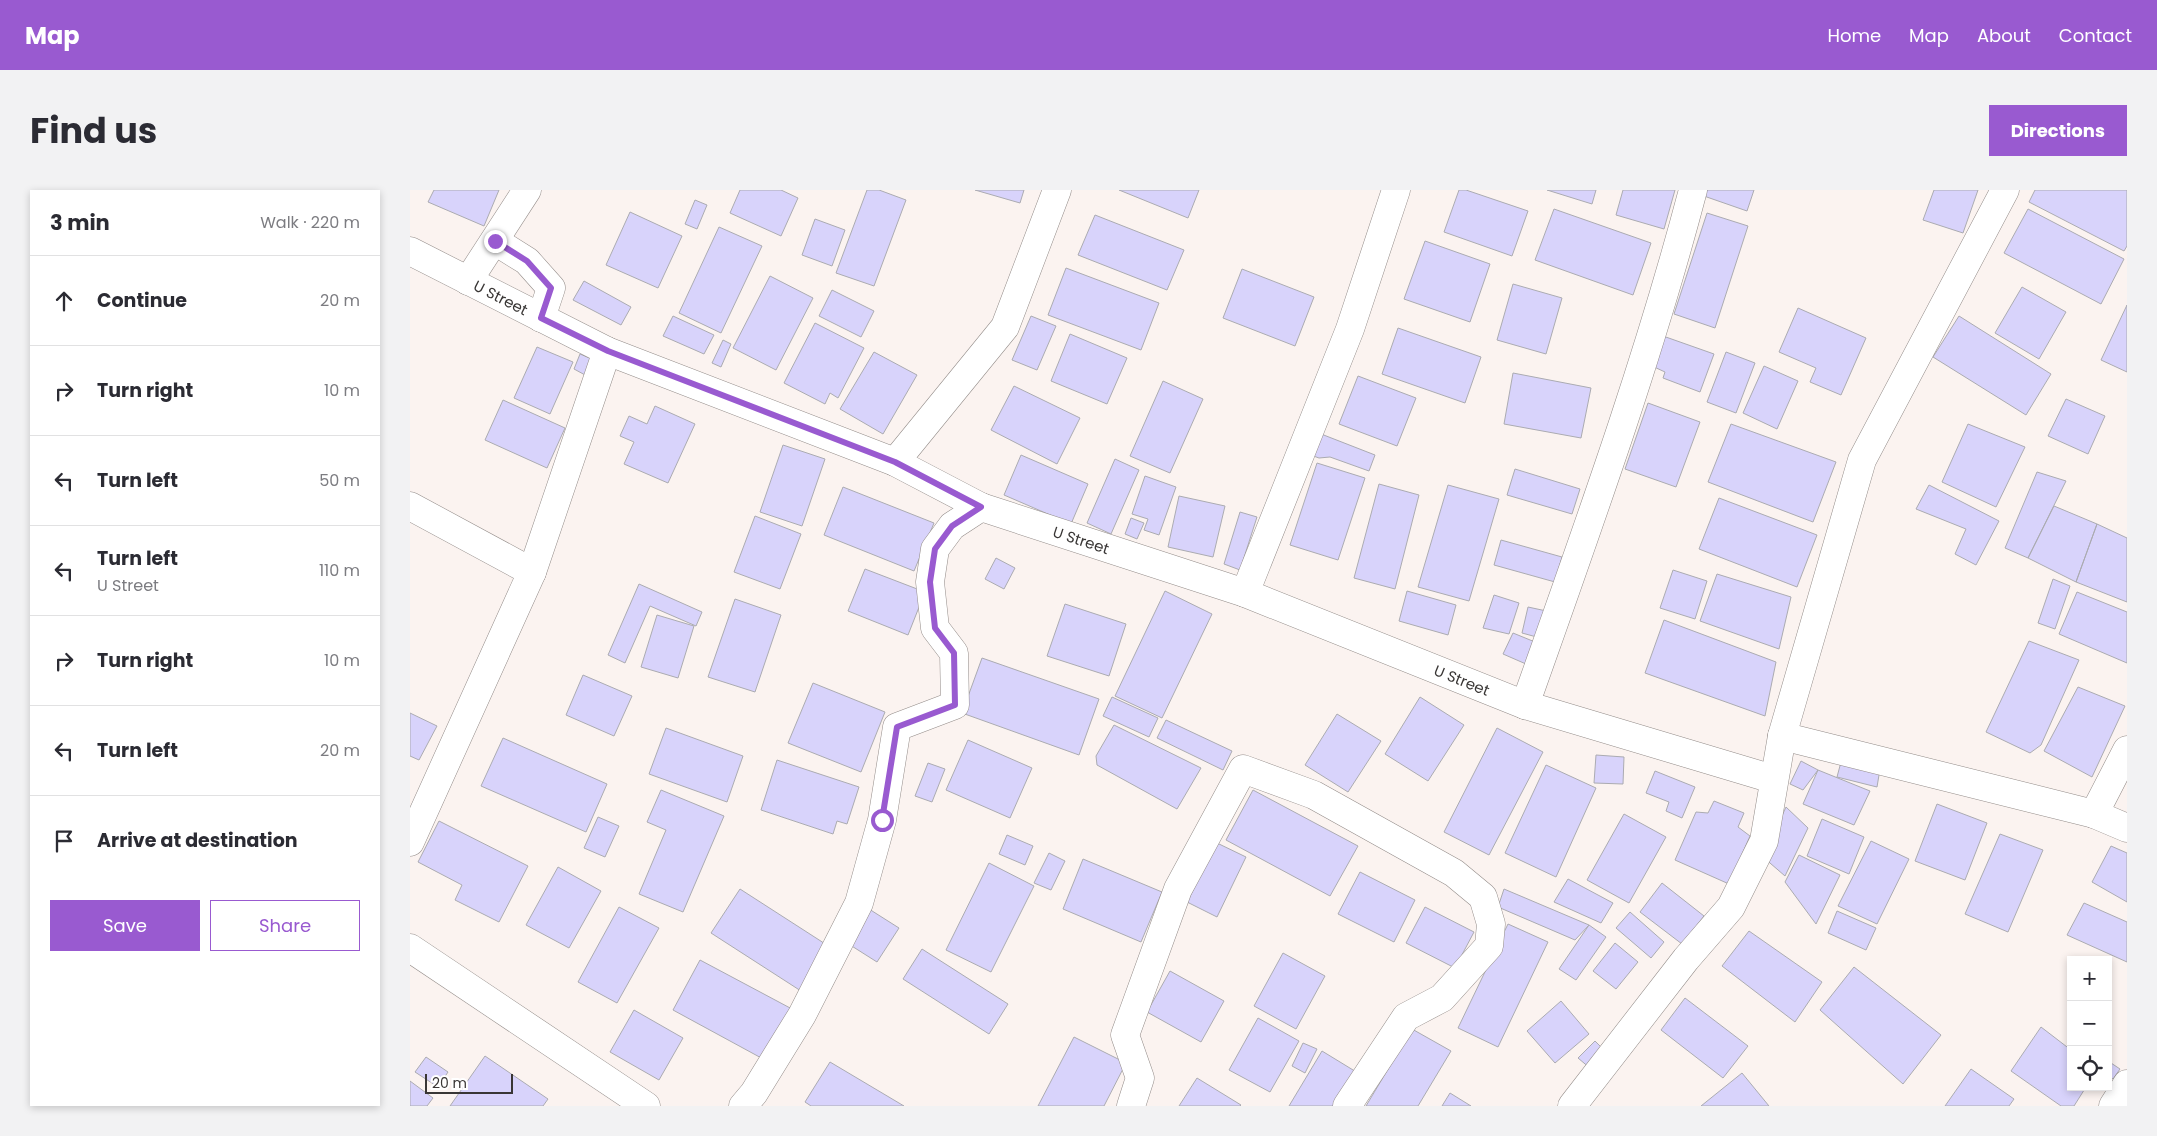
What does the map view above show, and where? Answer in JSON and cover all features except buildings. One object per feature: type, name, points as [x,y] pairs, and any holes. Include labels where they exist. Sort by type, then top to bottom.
[{"type":"street","points":[[468,281],[527,190]]},
{"type":"street","points":[[895,462],[1006,327],[1057,190]]},
{"type":"street","points":[[1245,592],[1350,329],[1396,190]]},
{"type":"street","points":[[1525,705],[1610,466],[1671,273],[1693,190]]},
{"type":"street","points":[[1572,1106],[1686,959],[1731,907],[1764,841],[1773,779],[1782,736],[1862,460],[2005,190]]},
{"type":"street","points":[[495,241],[527,261],[551,288],[541,318]]},
{"type":"street","name":"U Street","points":[[410,251],[608,351],[895,462],[981,507],[1245,592],[1525,705],[1773,779]]},
{"type":"street","points":[[410,842],[532,572],[608,351]]},
{"type":"street","points":[[410,506],[532,572]]},
{"type":"street","points":[[754,1102],[802,1015],[859,903],[882,820],[897,727],[955,705],[954,653],[935,628],[930,582],[935,549],[952,526],[981,507]]},
{"type":"street","points":[[1782,736],[2094,814],[2127,828]]},
{"type":"street","points":[[2094,814],[2127,750]]},
{"type":"street","points":[[1131,1106],[1140,1078],[1125,1035],[1178,889],[1243,769],[1314,795],[1454,873],[1483,897],[1491,924],[1489,946],[1442,998],[1406,1018],[1347,1106]]},
{"type":"street","points":[[410,948],[646,1106]]},
{"type":"street","points":[[2113,1106],[2127,1084]]},
{"type":"route","points":[[495,241],[527,261],[551,288],[541,318],[608,351],[895,462],[981,507],[952,526],[935,549],[930,582],[935,628],[954,653],[955,705],[897,727],[882,820]]}]
